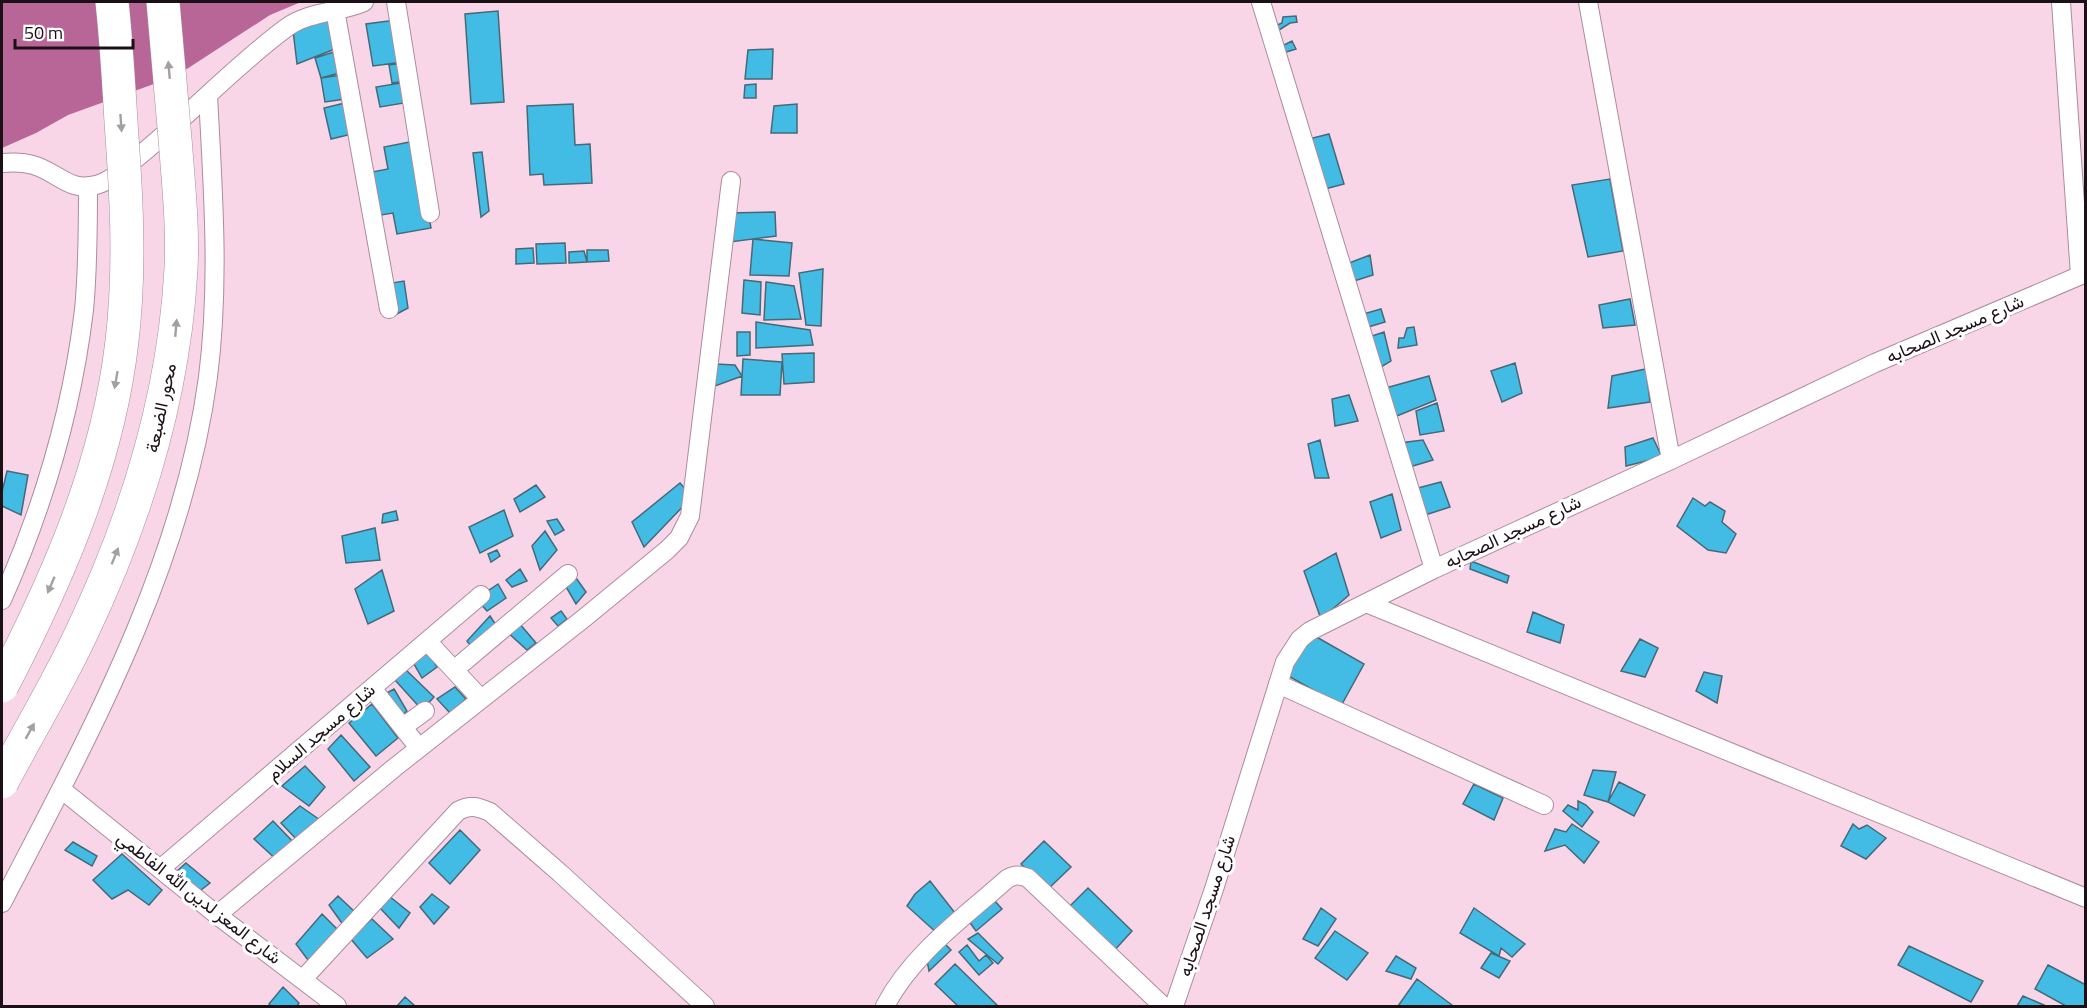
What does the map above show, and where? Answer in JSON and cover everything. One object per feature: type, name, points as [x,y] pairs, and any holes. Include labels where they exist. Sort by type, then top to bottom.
[{"type":"highway","points":[[2,686],[36,619],[78,522],[112,398],[122,342],[127,271],[127,206],[112,2]]},
{"type":"highway","name":"محور الضبعة","points":[[2,782],[58,679],[104,584],[150,457],[164,396],[174,345],[181,268],[182,223],[163,2]]},
{"type":"street","points":[[2,163],[18,162],[33,165],[69,184],[88,186],[99,184],[110,179],[158,141],[227,77],[288,26],[303,19],[364,2]]},
{"type":"street","points":[[396,2],[430,213]]},
{"type":"street","points":[[1261,2],[1434,569]]},
{"type":"street","points":[[1588,2],[1671,460]]},
{"type":"street","points":[[2061,2],[2083,274]]},
{"type":"street","points":[[335,10],[389,309]]},
{"type":"street","points":[[2,903],[61,789],[128,650],[176,524],[195,449],[208,377],[214,307],[216,238],[208,96]]},
{"type":"street","points":[[217,915],[679,538],[690,516],[731,180]]},
{"type":"street","points":[[2,600],[24,551],[47,481],[63,426],[74,374],[84,309],[88,186]]},
{"type":"street","name":"شارع مسجد الصحابه","points":[[1174,1006],[1215,886],[1285,662],[1300,639],[1310,631],[1434,569],[1875,363],[2083,274]]},
{"type":"street","points":[[454,670],[568,574]]},
{"type":"street","name":"شارع مسجد السلام","points":[[160,869],[481,595]]},
{"type":"street","points":[[1366,603],[2085,898]]},
{"type":"street","points":[[428,641],[481,699]]},
{"type":"street","points":[[1278,684],[1544,805]]},
{"type":"street","points":[[372,688],[419,748]]},
{"type":"street","points":[[403,727],[425,711]]},
{"type":"street","name":"شارع المعز لدين الله الفاطمي","points":[[61,789],[217,915],[337,1006]]},
{"type":"street","points":[[303,979],[458,811],[466,807],[477,807],[490,812],[560,873],[705,1006]]},
{"type":"street","points":[[885,1006],[898,983],[917,959],[1007,879],[1020,875],[1028,878],[1163,1006]]},
{"type":"shaded area","points":[[2,2],[301,2],[270,15],[176,76],[68,115],[2,148]]},
{"type":"building","points":[[498,11],[504,102],[471,104],[465,14]]},
{"type":"building","points":[[328,16],[340,47],[297,64],[293,30]]},
{"type":"building","points":[[1296,16],[1297,22],[1290,23],[1276,32],[1275,26],[1282,23],[1283,17]]},
{"type":"building","points":[[396,20],[403,62],[373,66],[366,24]]},
{"type":"building","points":[[1292,41],[1296,49],[1283,53],[1282,46]]},
{"type":"building","points":[[773,49],[772,79],[745,79],[748,50]]},
{"type":"building","points":[[337,51],[343,72],[321,78],[315,58]]},
{"type":"building","points":[[403,63],[406,81],[392,83],[389,65]]},
{"type":"building","points":[[341,75],[345,99],[325,102],[321,78]]},
{"type":"building","points":[[406,82],[410,102],[380,107],[376,87]]},
{"type":"building","points":[[756,84],[756,98],[744,98],[745,85]]},
{"type":"building","points":[[345,103],[352,134],[331,139],[324,108]]},
{"type":"building","points":[[573,104],[575,145],[590,144],[592,183],[544,185],[543,174],[530,175],[527,106]]},
{"type":"building","points":[[797,104],[797,133],[771,133],[774,106]]},
{"type":"building","points":[[1329,134],[1344,184],[1321,190],[1305,140]]},
{"type":"building","points":[[415,141],[431,228],[397,234],[393,213],[375,216],[367,173],[388,169],[384,147]]},
{"type":"building","points":[[482,152],[489,211],[481,217],[473,153]]},
{"type":"building","points":[[1610,179],[1623,251],[1588,257],[1572,185]]},
{"type":"building","points":[[775,212],[776,236],[730,242],[727,213]]},
{"type":"building","points":[[753,239],[792,243],[789,276],[750,275]]},
{"type":"building","points":[[565,243],[566,263],[537,264],[536,244]]},
{"type":"building","points":[[533,248],[534,263],[516,264],[516,249]]},
{"type":"building","points":[[587,250],[608,250],[609,261],[587,262]]},
{"type":"building","points":[[584,251],[587,262],[569,263],[569,252]]},
{"type":"building","points":[[1370,255],[1373,275],[1351,282],[1349,263]]},
{"type":"building","points":[[823,269],[821,326],[806,325],[799,273]]},
{"type":"building","points":[[744,280],[761,282],[760,315],[742,313]]},
{"type":"building","points":[[404,281],[408,308],[391,317],[386,284]]},
{"type":"building","points":[[766,282],[794,286],[801,319],[764,320]]},
{"type":"building","points":[[1630,299],[1635,325],[1603,328],[1599,305]]},
{"type":"building","points":[[1381,309],[1385,322],[1365,328],[1360,315]]},
{"type":"building","points":[[756,322],[810,330],[813,345],[756,348]]},
{"type":"building","points":[[1414,327],[1417,345],[1398,348],[1399,338],[1404,338],[1407,328]]},
{"type":"building","points":[[737,332],[750,332],[750,355],[737,356]]},
{"type":"building","points":[[1384,332],[1391,361],[1376,370],[1369,337]]},
{"type":"building","points":[[814,353],[814,382],[784,384],[782,354]]},
{"type":"building","points":[[743,359],[782,362],[780,395],[741,395]]},
{"type":"building","points":[[1515,363],[1522,393],[1502,402],[1491,371]]},
{"type":"building","points":[[715,364],[735,365],[742,376],[715,386]]},
{"type":"building","points":[[1646,369],[1650,402],[1608,408],[1612,376]]},
{"type":"building","points":[[1429,376],[1436,400],[1392,418],[1382,389]]},
{"type":"building","points":[[1349,395],[1358,421],[1335,426],[1332,399]]},
{"type":"building","points":[[1437,403],[1444,431],[1420,435],[1416,411]]},
{"type":"building","points":[[1653,438],[1662,457],[1626,466],[1625,447]]},
{"type":"building","points":[[1320,440],[1329,478],[1315,478],[1308,444]]},
{"type":"building","points":[[1423,440],[1433,460],[1406,468],[1399,443]]},
{"type":"building","points":[[7,471],[28,475],[21,515],[2,506],[2,492]]},
{"type":"building","points":[[1441,482],[1450,507],[1422,516],[1414,489]]},
{"type":"building","points":[[680,483],[692,497],[644,547],[632,522]]},
{"type":"building","points":[[536,485],[545,497],[520,512],[514,499]]},
{"type":"building","points":[[1392,494],[1401,530],[1381,538],[1370,502]]},
{"type":"building","points":[[1693,498],[1705,506],[1710,502],[1725,511],[1722,522],[1736,534],[1726,553],[1708,550],[1677,526]]},
{"type":"building","points":[[504,510],[513,536],[480,553],[469,527]]},
{"type":"building","points":[[396,511],[398,520],[382,523],[383,514]]},
{"type":"building","points":[[557,519],[564,530],[555,535],[547,521]]},
{"type":"building","points":[[375,528],[380,560],[346,563],[342,536]]},
{"type":"building","points":[[545,531],[557,550],[540,570],[532,546]]},
{"type":"building","points":[[497,550],[500,556],[491,562],[488,554]]},
{"type":"building","points":[[1336,553],[1349,595],[1321,619],[1304,571]]},
{"type":"building","points":[[1471,561],[1509,576],[1507,583],[1470,569]]},
{"type":"building","points":[[520,569],[527,581],[512,587],[506,580]]},
{"type":"building","points":[[382,570],[394,611],[368,624],[355,589]]},
{"type":"building","points":[[574,575],[586,592],[576,604],[565,585]]},
{"type":"building","points":[[498,584],[506,598],[487,611],[476,599]]},
{"type":"building","points":[[561,611],[567,619],[558,626],[551,618]]},
{"type":"building","points":[[1533,612],[1564,625],[1560,643],[1527,632]]},
{"type":"building","points":[[490,616],[500,631],[474,650],[467,641]]},
{"type":"building","points":[[519,623],[536,643],[527,650],[506,631]]},
{"type":"building","points":[[1313,635],[1364,664],[1341,706],[1285,674]]},
{"type":"building","points":[[1640,639],[1658,648],[1645,677],[1621,671]]},
{"type":"building","points":[[427,650],[437,667],[422,678],[414,664]]},
{"type":"building","points":[[405,669],[434,697],[422,710],[395,680]]},
{"type":"building","points":[[1704,672],[1722,676],[1717,703],[1696,691]]},
{"type":"building","points":[[455,687],[466,699],[450,713],[437,699]]},
{"type":"building","points":[[394,689],[407,711],[397,720],[383,695]]},
{"type":"building","points":[[372,704],[398,738],[376,756],[349,723]]},
{"type":"building","points":[[341,735],[370,767],[354,781],[328,749]]},
{"type":"building","points":[[305,766],[325,787],[309,806],[282,786]]},
{"type":"building","points":[[1593,770],[1616,772],[1608,802],[1584,795]]},
{"type":"building","points":[[1619,782],[1645,795],[1634,816],[1608,802]]},
{"type":"building","points":[[1474,784],[1503,798],[1494,820],[1463,804]]},
{"type":"building","points":[[1578,801],[1593,812],[1582,827],[1563,811],[1568,805],[1578,810]]},
{"type":"building","points":[[300,806],[323,822],[300,843],[281,823]]},
{"type":"building","points":[[273,821],[297,846],[278,861],[254,839]]},
{"type":"building","points":[[1572,824],[1599,842],[1584,863],[1565,845],[1545,851],[1555,829],[1566,832]]},
{"type":"building","points":[[1853,824],[1859,829],[1867,825],[1886,838],[1866,859],[1841,846]]},
{"type":"building","points":[[460,830],[480,850],[450,884],[429,863]]},
{"type":"building","points":[[1044,841],[1071,867],[1047,890],[1021,864]]},
{"type":"building","points":[[73,842],[97,856],[92,866],[65,850]]},
{"type":"building","points":[[122,854],[162,890],[149,905],[128,890],[112,899],[93,880]]},
{"type":"building","points":[[186,863],[210,883],[188,900],[167,880]]},
{"type":"building","points":[[930,881],[955,913],[939,935],[907,906],[915,894]]},
{"type":"building","points":[[1088,888],[1132,931],[1113,952],[1068,908]]},
{"type":"building","points":[[432,894],[449,907],[434,924],[420,907]]},
{"type":"building","points":[[338,896],[357,914],[344,926],[329,905]]},
{"type":"building","points":[[389,896],[410,913],[399,928],[379,907]]},
{"type":"building","points":[[993,899],[1002,909],[976,931],[968,920]]},
{"type":"building","points":[[1321,908],[1336,919],[1318,946],[1303,939]]},
{"type":"building","points":[[1474,908],[1525,944],[1512,957],[1501,948],[1499,956],[1460,933]]},
{"type":"building","points":[[322,914],[344,936],[311,964],[296,944]]},
{"type":"building","points":[[372,919],[393,939],[367,958],[350,938]]},
{"type":"building","points":[[1335,931],[1368,953],[1347,980],[1315,958]]},
{"type":"building","points":[[978,933],[1003,958],[998,964],[968,939]]},
{"type":"building","points":[[942,941],[951,950],[929,971],[926,955]]},
{"type":"building","points":[[967,945],[979,961],[986,955],[993,963],[979,975],[959,952]]},
{"type":"building","points":[[1909,946],[1983,981],[1971,1002],[1898,965]]},
{"type":"building","points":[[1491,953],[1510,961],[1499,978],[1481,968]]},
{"type":"building","points":[[1396,956],[1416,968],[1411,979],[1386,971]]},
{"type":"building","points":[[955,964],[998,1006],[958,1006],[935,984]]},
{"type":"building","points":[[2048,965],[2086,985],[2086,1006],[2066,1006],[2035,989]]},
{"type":"building","points":[[1417,979],[1452,1005],[1398,1006]]},
{"type":"building","points":[[283,987],[299,1003],[297,1006],[271,1006],[269,1004]]},
{"type":"building","points":[[2023,996],[2044,1005],[2017,1006]]},
{"type":"building","points":[[405,997],[415,1006],[397,1006]]}]
